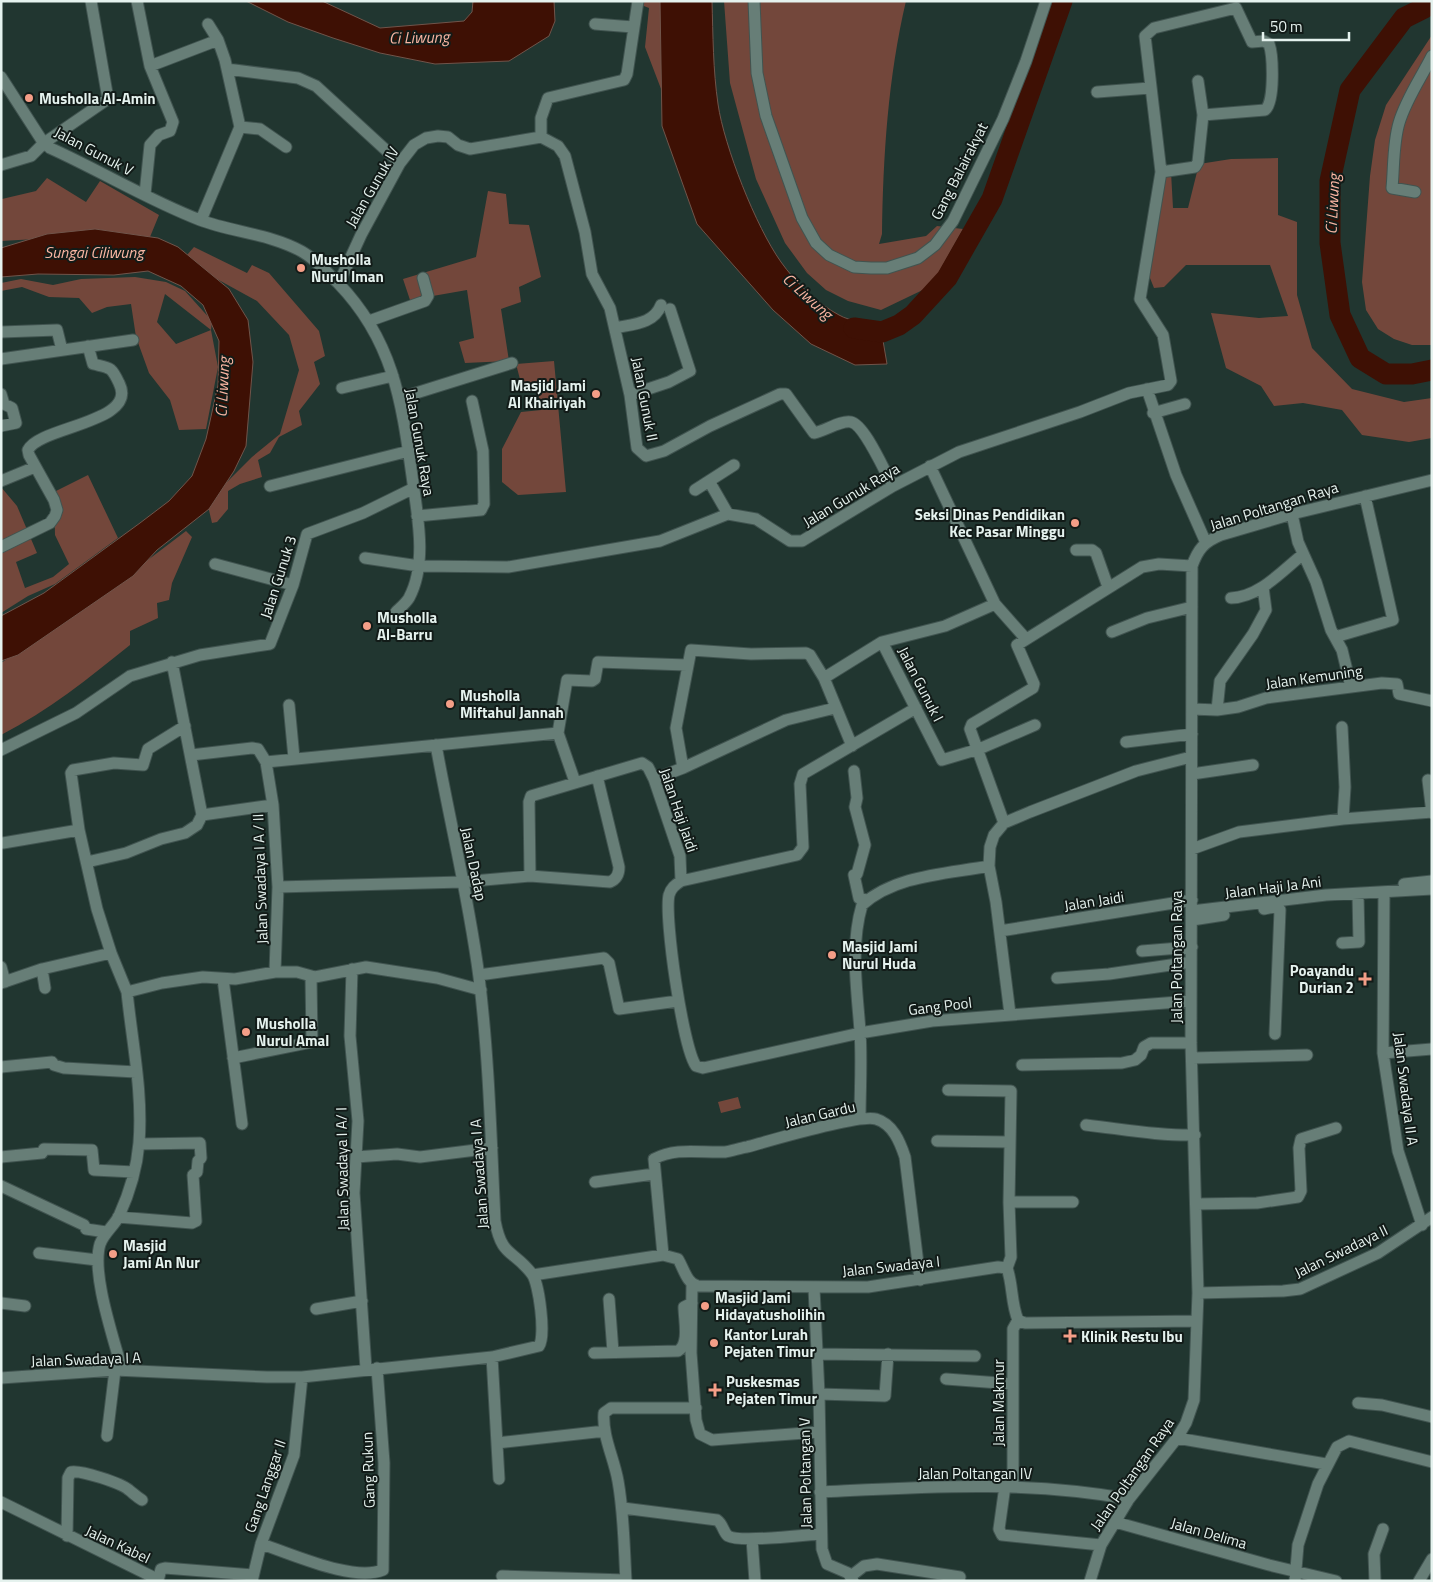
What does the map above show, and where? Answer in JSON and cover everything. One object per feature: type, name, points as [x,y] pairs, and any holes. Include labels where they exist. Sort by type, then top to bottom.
[{"type":"street","points":[[1,165],[31,156],[44,143],[108,99],[91,1]]},
{"type":"street","points":[[136,1],[150,66],[173,122],[170,131],[159,136],[150,145],[145,194]]},
{"type":"street","points":[[541,137],[542,118],[548,98],[624,80],[627,74],[638,1]]},
{"type":"street","name":"Gang Balairakyat","points":[[754,1],[757,73],[769,125],[802,218],[816,243],[829,255],[854,267],[887,268],[918,258],[935,245],[953,221],[1003,119],[1026,62],[1046,1]]},
{"type":"street","points":[[1198,81],[1203,115],[1197,165],[1195,167],[1161,172],[1150,88],[1146,36],[1149,32],[1163,26],[1236,8],[1252,42],[1264,41],[1269,44],[1272,65],[1270,103],[1265,110],[1203,115]]},
{"type":"street","points":[[201,220],[240,127],[227,69],[218,40],[208,24]]},
{"type":"street","points":[[595,24],[633,27]]},
{"type":"street","points":[[150,66],[218,40]]},
{"type":"street","points":[[1415,192],[1392,188],[1397,136],[1399,122],[1432,56]]},
{"type":"street","points":[[227,69],[298,78],[316,86],[400,164]]},
{"type":"street","name":"Jalan Gunuk V","points":[[1,77],[6,92],[44,143],[201,220]]},
{"type":"street","points":[[1096,92],[1150,88]]},
{"type":"street","points":[[240,127],[260,129],[286,146]]},
{"type":"street","name":"Jalan Gunuk IV","points":[[339,283],[361,235],[400,164],[414,145],[426,138],[438,136],[448,137],[458,145],[470,149],[541,137]]},
{"type":"street","name":"Jalan Gunuk II","points":[[541,137],[558,146],[565,156],[585,232],[592,274],[610,308],[615,328],[630,395],[637,448],[644,455],[664,452],[710,426],[780,394],[786,394],[814,433],[849,422],[857,425],[864,433],[894,486]]},
{"type":"street","name":"Jalan Gunuk Raya","points":[[728,514],[756,519],[790,541],[802,542],[930,466],[985,442],[1147,389],[1168,385],[1171,381],[1164,335],[1140,299],[1161,172]]},
{"type":"street","name":"Jalan Gunuk Raya","points":[[201,220],[301,251],[339,283],[369,320],[383,348],[400,398],[417,516],[419,566],[409,599],[396,612]]},
{"type":"street","points":[[369,320],[425,302],[428,296],[423,278]]},
{"type":"street","points":[[615,328],[652,319],[665,307],[690,371],[669,382],[630,395]]},
{"type":"street","points":[[1,332],[56,330],[59,332],[62,350]]},
{"type":"street","points":[[1,359],[133,340]]},
{"type":"street","points":[[1,547],[33,533],[50,523],[56,516],[57,510],[54,500],[35,467],[28,450],[32,444],[57,432],[88,423],[109,412],[119,402],[122,388],[116,376],[109,367],[92,362],[88,346]]},
{"type":"street","points":[[400,398],[512,362]]},
{"type":"street","points":[[342,388],[393,376]]},
{"type":"street","points":[[1147,389],[1153,413],[1183,493],[1206,543]]},
{"type":"street","points":[[1,394],[4,404],[12,408],[16,423],[1,426]]},
{"type":"street","points":[[417,516],[481,510],[484,504],[483,451],[472,402]]},
{"type":"street","points":[[1153,413],[1185,404]]},
{"type":"street","points":[[270,486],[409,451]]},
{"type":"street","points":[[695,490],[734,465]]},
{"type":"street","points":[[930,466],[995,604],[1022,643],[1034,684],[1034,688],[972,724],[970,732],[979,749],[1004,823]]},
{"type":"street","points":[[1,480],[35,467]]},
{"type":"street","name":"Jalan Poltangan Raya","points":[[1094,1580],[1101,1545],[1129,1499],[1177,1438],[1186,1423],[1194,1400],[1198,1293],[1191,1043],[1192,566],[1198,549],[1221,535],[1292,514],[1432,480]]},
{"type":"street","points":[[365,558],[419,566],[508,567],[660,541],[728,514],[708,481]]},
{"type":"street","name":"Jalan Gunuk 3","points":[[172,662],[200,655],[270,644],[292,585],[304,538],[310,531],[363,513],[414,488]]},
{"type":"street","points":[[1335,637],[1393,620],[1365,496]]},
{"type":"street","points":[[1292,514],[1302,555],[1316,582],[1335,637],[1347,664],[1351,687]]},
{"type":"street","points":[[1076,550],[1092,550],[1096,554],[1108,587]]},
{"type":"street","points":[[1231,598],[1243,597],[1263,587],[1302,555]]},
{"type":"street","points":[[215,564],[292,585]]},
{"type":"street","points":[[1022,643],[1142,566],[1150,564],[1192,566]]},
{"type":"street","points":[[1217,710],[1220,681],[1253,634],[1266,610],[1263,587]]},
{"type":"street","name":"Jalan Gunuk I","points":[[979,749],[942,760],[882,642],[945,626],[995,604]]},
{"type":"street","points":[[1112,632],[1147,618],[1192,607]]},
{"type":"street","points":[[824,678],[882,642]]},
{"type":"street","points":[[683,768],[676,728],[689,652],[694,649],[751,654],[798,652],[810,656],[824,678],[852,746]]},
{"type":"street","points":[[575,782],[558,733],[567,680],[592,681],[595,679],[596,664],[600,661],[687,665]]},
{"type":"street","points":[[1,750],[76,713],[130,676],[172,662],[202,814],[197,825],[185,833],[161,839],[126,853],[87,862]]},
{"type":"street","name":"Jalan Kemuning","points":[[1192,709],[1217,710],[1238,707],[1266,698],[1395,683],[1399,694],[1432,701]]},
{"type":"street","points":[[289,705],[294,758]]},
{"type":"street","points":[[654,778],[683,768],[786,720],[836,708]]},
{"type":"street","points":[[479,975],[604,958],[608,959],[619,1009],[678,1001],[668,899],[672,887],[681,881],[797,855],[803,847],[800,779],[803,774],[916,708]]},
{"type":"street","points":[[107,1436],[118,1370],[97,1260],[106,1232],[118,1217],[134,1172],[139,1144],[141,1111],[127,992],[111,953],[98,909],[79,830],[70,775],[73,770],[114,763],[143,765],[148,749],[185,726]]},
{"type":"street","points":[[979,749],[1035,726]]},
{"type":"street","points":[[1342,727],[1345,787],[1343,819]]},
{"type":"street","points":[[266,762],[436,745],[468,740],[558,733]]},
{"type":"street","points":[[1126,742],[1192,734]]},
{"type":"street","name":"Jalan Dadap","points":[[436,745],[479,975],[480,990]]},
{"type":"street","points":[[191,755],[252,748],[258,749],[266,762],[273,805]]},
{"type":"street","points":[[1010,1014],[1000,931],[989,866],[991,841],[1004,823],[1136,771],[1192,757]]},
{"type":"street","name":"Jalan Haji Jaidi","points":[[530,876],[531,796],[642,763],[648,767],[654,778],[680,856],[681,881]]},
{"type":"street","points":[[1192,774],[1252,765]]},
{"type":"street","points":[[854,771],[857,798],[855,807],[865,845],[857,874],[854,876],[859,898],[867,900]]},
{"type":"street","points":[[278,887],[462,882],[530,876],[610,882],[615,880],[619,867],[597,776]]},
{"type":"street","points":[[1192,849],[1239,832],[1343,819],[1432,812],[1428,780]]},
{"type":"street","name":"Jalan Swadaya I A / II","points":[[202,814],[273,805],[278,887],[275,972]]},
{"type":"street","points":[[3,843],[79,830]]},
{"type":"street","points":[[860,1120],[860,1033],[856,987],[856,927],[862,905],[867,900],[892,886],[989,866]]},
{"type":"street","points":[[1387,889],[1432,881]]},
{"type":"street","name":"Jalan Haji Ja Ani","points":[[1192,910],[1326,895],[1358,894],[1387,889],[1432,889]]},
{"type":"street","name":"Jalan Swadaya II A","points":[[1387,889],[1383,1053],[1398,1151],[1428,1223]]},
{"type":"street","points":[[1342,943],[1359,942],[1358,894]]},
{"type":"street","points":[[1192,910],[1274,907],[1280,910],[1275,1034]]},
{"type":"street","name":"Jalan Jaidi","points":[[1000,931],[1192,910]]},
{"type":"street","points":[[1142,951],[1192,947]]},
{"type":"street","points":[[1,966],[3,983],[42,969],[111,953]]},
{"type":"street","points":[[1057,978],[1109,974],[1191,962]]},
{"type":"street","points":[[127,992],[203,978],[223,979],[275,972],[296,972],[311,977],[330,976],[366,967],[408,973],[480,990]]},
{"type":"street","points":[[42,969],[44,988]]},
{"type":"street","name":"Jalan Swadaya I A/ I","points":[[352,969],[350,1036],[358,1121],[354,1193],[362,1301],[371,1368]]},
{"type":"street","points":[[233,1058],[312,1042],[311,977]]},
{"type":"street","points":[[223,979],[242,1124]]},
{"type":"street","name":"Jalan Swadaya I A","points":[[1,1378],[118,1370],[248,1377],[302,1377],[371,1368],[492,1357],[534,1349],[542,1342],[540,1309],[533,1275],[505,1250],[499,1238],[495,1220],[488,1059],[480,990]]},
{"type":"street","name":"Gang Pool","points":[[678,1001],[692,1059],[698,1068],[721,1065],[860,1033],[932,1021],[1191,1001]]},
{"type":"street","points":[[1022,1065],[1122,1064],[1135,1060],[1141,1055],[1144,1047],[1151,1043],[1191,1043]]},
{"type":"street","points":[[1383,1053],[1432,1049]]},
{"type":"street","points":[[1192,1058],[1307,1055]]},
{"type":"street","points":[[1,1067],[52,1062],[54,1065],[64,1068],[136,1072]]},
{"type":"street","points":[[948,1090],[1011,1091],[1009,1202],[1011,1257],[1007,1268],[1012,1283],[1014,1313],[1018,1320],[1025,1323],[1197,1321]]},
{"type":"street","name":"Jalan Gardu","points":[[654,1174],[654,1159],[674,1151],[727,1152],[860,1120],[871,1118],[884,1122],[900,1142],[908,1174],[920,1280]]},
{"type":"street","points":[[1086,1125],[1139,1130],[1170,1136],[1195,1135]]},
{"type":"street","points":[[1197,1204],[1258,1203],[1296,1198],[1301,1191],[1299,1144],[1301,1139],[1336,1128]]},
{"type":"street","points":[[937,1141],[1010,1142]]},
{"type":"street","points":[[118,1217],[195,1222],[193,1175],[197,1172],[198,1161],[201,1158],[199,1142],[139,1144]]},
{"type":"street","points":[[356,1157],[397,1154],[420,1157],[492,1148]]},
{"type":"street","points":[[1,1157],[42,1153],[44,1149],[92,1150],[94,1170],[134,1172]]},
{"type":"street","points":[[595,1182],[654,1174],[663,1254]]},
{"type":"street","points":[[1,1186],[84,1225],[86,1229],[106,1232]]},
{"type":"street","points":[[1009,1202],[1073,1202]]},
{"type":"street","name":"Jalan Swadaya II","points":[[1198,1293],[1300,1289],[1378,1253],[1428,1223]]},
{"type":"street","points":[[39,1253],[97,1260]]},
{"type":"street","points":[[533,1275],[663,1254],[678,1259],[692,1285],[691,1352],[697,1428],[705,1438],[712,1440],[818,1432]]},
{"type":"street","name":"Jalan Swadaya I","points":[[692,1285],[814,1288],[868,1287],[998,1267],[1007,1268]]},
{"type":"street","name":"Jalan Poltangan V","points":[[814,1288],[819,1394],[818,1432],[822,1549],[827,1564],[852,1579]]},
{"type":"street","points":[[610,1299],[614,1352]]},
{"type":"street","points":[[316,1310],[362,1301]]},
{"type":"street","points":[[1,1303],[25,1306]]},
{"type":"street","points":[[594,1353],[663,1352],[683,1349],[685,1343],[684,1307],[692,1303]]},
{"type":"street","name":"Jalan Makmur","points":[[1018,1320],[1013,1329],[1009,1486],[999,1529],[1002,1535],[1101,1545]]},
{"type":"street","points":[[816,1354],[975,1356]]},
{"type":"street","points":[[819,1394],[885,1396],[888,1354]]},
{"type":"street","points":[[492,1357],[499,1480]]},
{"type":"street","name":"Gang Rukun","points":[[261,1544],[339,1570],[365,1574],[383,1570],[384,1463],[371,1368]]},
{"type":"street","name":"Gang Langgar II","points":[[253,1578],[261,1544],[294,1456],[302,1377]]},
{"type":"street","points":[[946,1379],[1013,1384]]},
{"type":"street","points":[[1358,1403],[1382,1405],[1432,1417]]},
{"type":"street","points":[[502,1576],[536,1579],[626,1580],[623,1508],[618,1478],[605,1431],[604,1413],[610,1408],[696,1408]]},
{"type":"street","points":[[496,1443],[605,1431]]},
{"type":"street","points":[[1177,1438],[1326,1464]]},
{"type":"street","points":[[1295,1576],[1298,1545],[1326,1464],[1339,1444],[1349,1441],[1432,1462]]},
{"type":"street","points":[[67,1536],[68,1478],[71,1472],[76,1471],[94,1476],[129,1490],[142,1500]]},
{"type":"street","name":"Jalan Poltangan IV","points":[[820,1492],[971,1485],[1078,1490],[1129,1499]]},
{"type":"street","name":"Jalan Kabel","points":[[1,1502],[155,1578],[159,1577],[161,1569],[165,1568],[253,1578]]},
{"type":"street","points":[[623,1508],[717,1520],[728,1536],[752,1539],[821,1534]]},
{"type":"street","name":"Jalan Delima","points":[[1114,1522],[1269,1566],[1295,1576],[1336,1581]]},
{"type":"street","points":[[1375,1581],[1374,1554],[1382,1529]]},
{"type":"street","points":[[752,1539],[755,1581]]},
{"type":"street","points":[[1419,1581],[1432,1559]]},
{"type":"street","points":[[852,1579],[864,1566],[877,1564],[960,1577]]},
{"type":"shaded area","points":[[631,1],[679,1],[671,115],[645,47],[649,8]]},
{"type":"shaded area","points":[[724,1],[906,1],[891,88],[885,146],[882,234],[879,244],[926,236],[937,226],[963,229],[931,286],[881,310],[848,301],[826,290],[807,273],[785,243],[756,179],[730,83]]},
{"type":"shaded area","points":[[1432,35],[1432,345],[1412,345],[1394,339],[1378,329],[1366,310],[1362,282],[1370,176],[1375,140],[1386,105]]},
{"type":"shaded area","points":[[1278,158],[1278,215],[1297,222],[1297,295],[1312,348],[1352,389],[1404,402],[1432,398],[1432,438],[1409,442],[1362,435],[1342,410],[1303,403],[1274,406],[1261,386],[1226,368],[1211,313],[1259,318],[1288,316],[1270,265],[1186,265],[1164,287],[1154,288],[1148,273],[1162,174],[1171,172],[1173,208],[1188,208],[1199,164],[1231,159]]},
{"type":"shaded area","points":[[47,178],[86,202],[100,181],[159,215],[150,237],[123,242],[54,238],[1,241],[1,197],[2,199],[36,191]]},
{"type":"shaded area","points":[[488,191],[506,194],[509,224],[529,225],[541,277],[519,287],[521,302],[501,309],[509,361],[465,363],[459,342],[474,338],[467,290],[410,300],[403,279],[476,257]]},
{"type":"shaded area","points":[[194,247],[247,273],[252,265],[269,273],[319,331],[325,356],[314,362],[320,384],[299,411],[302,425],[279,437],[270,453],[258,460],[262,477],[240,484],[228,491],[228,509],[217,522],[212,523],[208,506],[221,488],[252,457],[280,434],[299,370],[289,335],[257,301],[206,273],[187,255]]},
{"type":"shaded area","points":[[135,277],[166,282],[185,291],[212,321],[211,330],[218,367],[206,429],[179,430],[170,400],[149,373],[136,337],[131,304],[107,307],[92,313],[79,298],[49,297],[22,287],[1,291],[1,283],[21,279],[53,285],[81,279]],"holes":[[[165,294],[211,330],[176,344],[157,322]]]},
{"type":"shaded area","points":[[554,361],[566,492],[518,495],[502,482],[502,449],[521,412],[541,410],[537,386],[522,387],[516,364]]},
{"type":"shaded area","points":[[88,475],[118,538],[55,584],[28,596],[1,613],[1,487],[17,506],[37,553],[16,562],[25,588],[53,577],[69,564],[55,535],[54,492]]},
{"type":"shaded area","points":[[186,531],[192,537],[172,583],[169,600],[157,603],[158,618],[130,631],[130,645],[84,682],[52,705],[1,735],[1,663],[94,601]]},
{"type":"shaded area","points":[[738,1097],[741,1108],[721,1113],[718,1102]]},
{"type":"water","points":[[246,1],[322,1],[380,28],[464,21],[472,12],[473,1],[554,1],[555,21],[549,36],[509,61],[435,64],[380,53],[333,38],[288,22]]},
{"type":"water","points":[[660,1],[712,1],[715,78],[721,121],[742,186],[761,228],[787,270],[815,299],[849,319],[880,323],[887,364],[855,365],[811,344],[773,310],[697,224],[662,126]]},
{"type":"water","name":"Sungai Ciliwung","points":[[95,229],[158,238],[178,247],[229,289],[248,320],[253,362],[246,446],[234,471],[209,509],[157,550],[133,576],[18,655],[1,661],[1,616],[44,593],[140,523],[169,501],[192,476],[206,439],[218,385],[219,341],[203,305],[181,286],[148,271],[114,275],[38,274],[1,277],[1,248],[47,234]]},
{"type":"waterway","name":"Ci Liwung","points":[[854,328],[882,332],[899,325],[913,315],[947,278],[992,199],[1062,1]]},
{"type":"waterway","name":"Ci Liwung","points":[[1426,1],[1424,8],[1404,18],[1350,90],[1330,181],[1330,243],[1340,315],[1360,358],[1386,374],[1412,374],[1432,370]]},
{"type":"place","name":"Musholla Al-Amin","points":[[29,98]]},
{"type":"place","name":"Musholla Nurul Iman","points":[[301,268]]},
{"type":"place","name":"Masjid Jami Al Khairiyah","points":[[596,394]]},
{"type":"place","name":"Seksi Dinas Pendidikan Kec Pasar Minggu","points":[[1075,523]]},
{"type":"place","name":"Musholla Al-Barru","points":[[367,626]]},
{"type":"place","name":"Musholla Miftahul Jannah","points":[[450,704]]},
{"type":"place","name":"Masjid Jami Nurul Huda","points":[[832,955]]},
{"type":"place","name":"Poayandu Durian 2","points":[[1365,979]]},
{"type":"place","name":"Musholla Nurul Amal","points":[[246,1032]]},
{"type":"place","name":"Masjid Jami An Nur","points":[[113,1254]]},
{"type":"place","name":"Masjid Jami Hidayatusholihin","points":[[705,1306]]},
{"type":"place","name":"Klinik Restu Ibu","points":[[1070,1336]]},
{"type":"place","name":"Kantor Lurah Pejaten Timur","points":[[714,1343]]},
{"type":"place","name":"Puskesmas Pejaten Timur","points":[[715,1390]]}]
